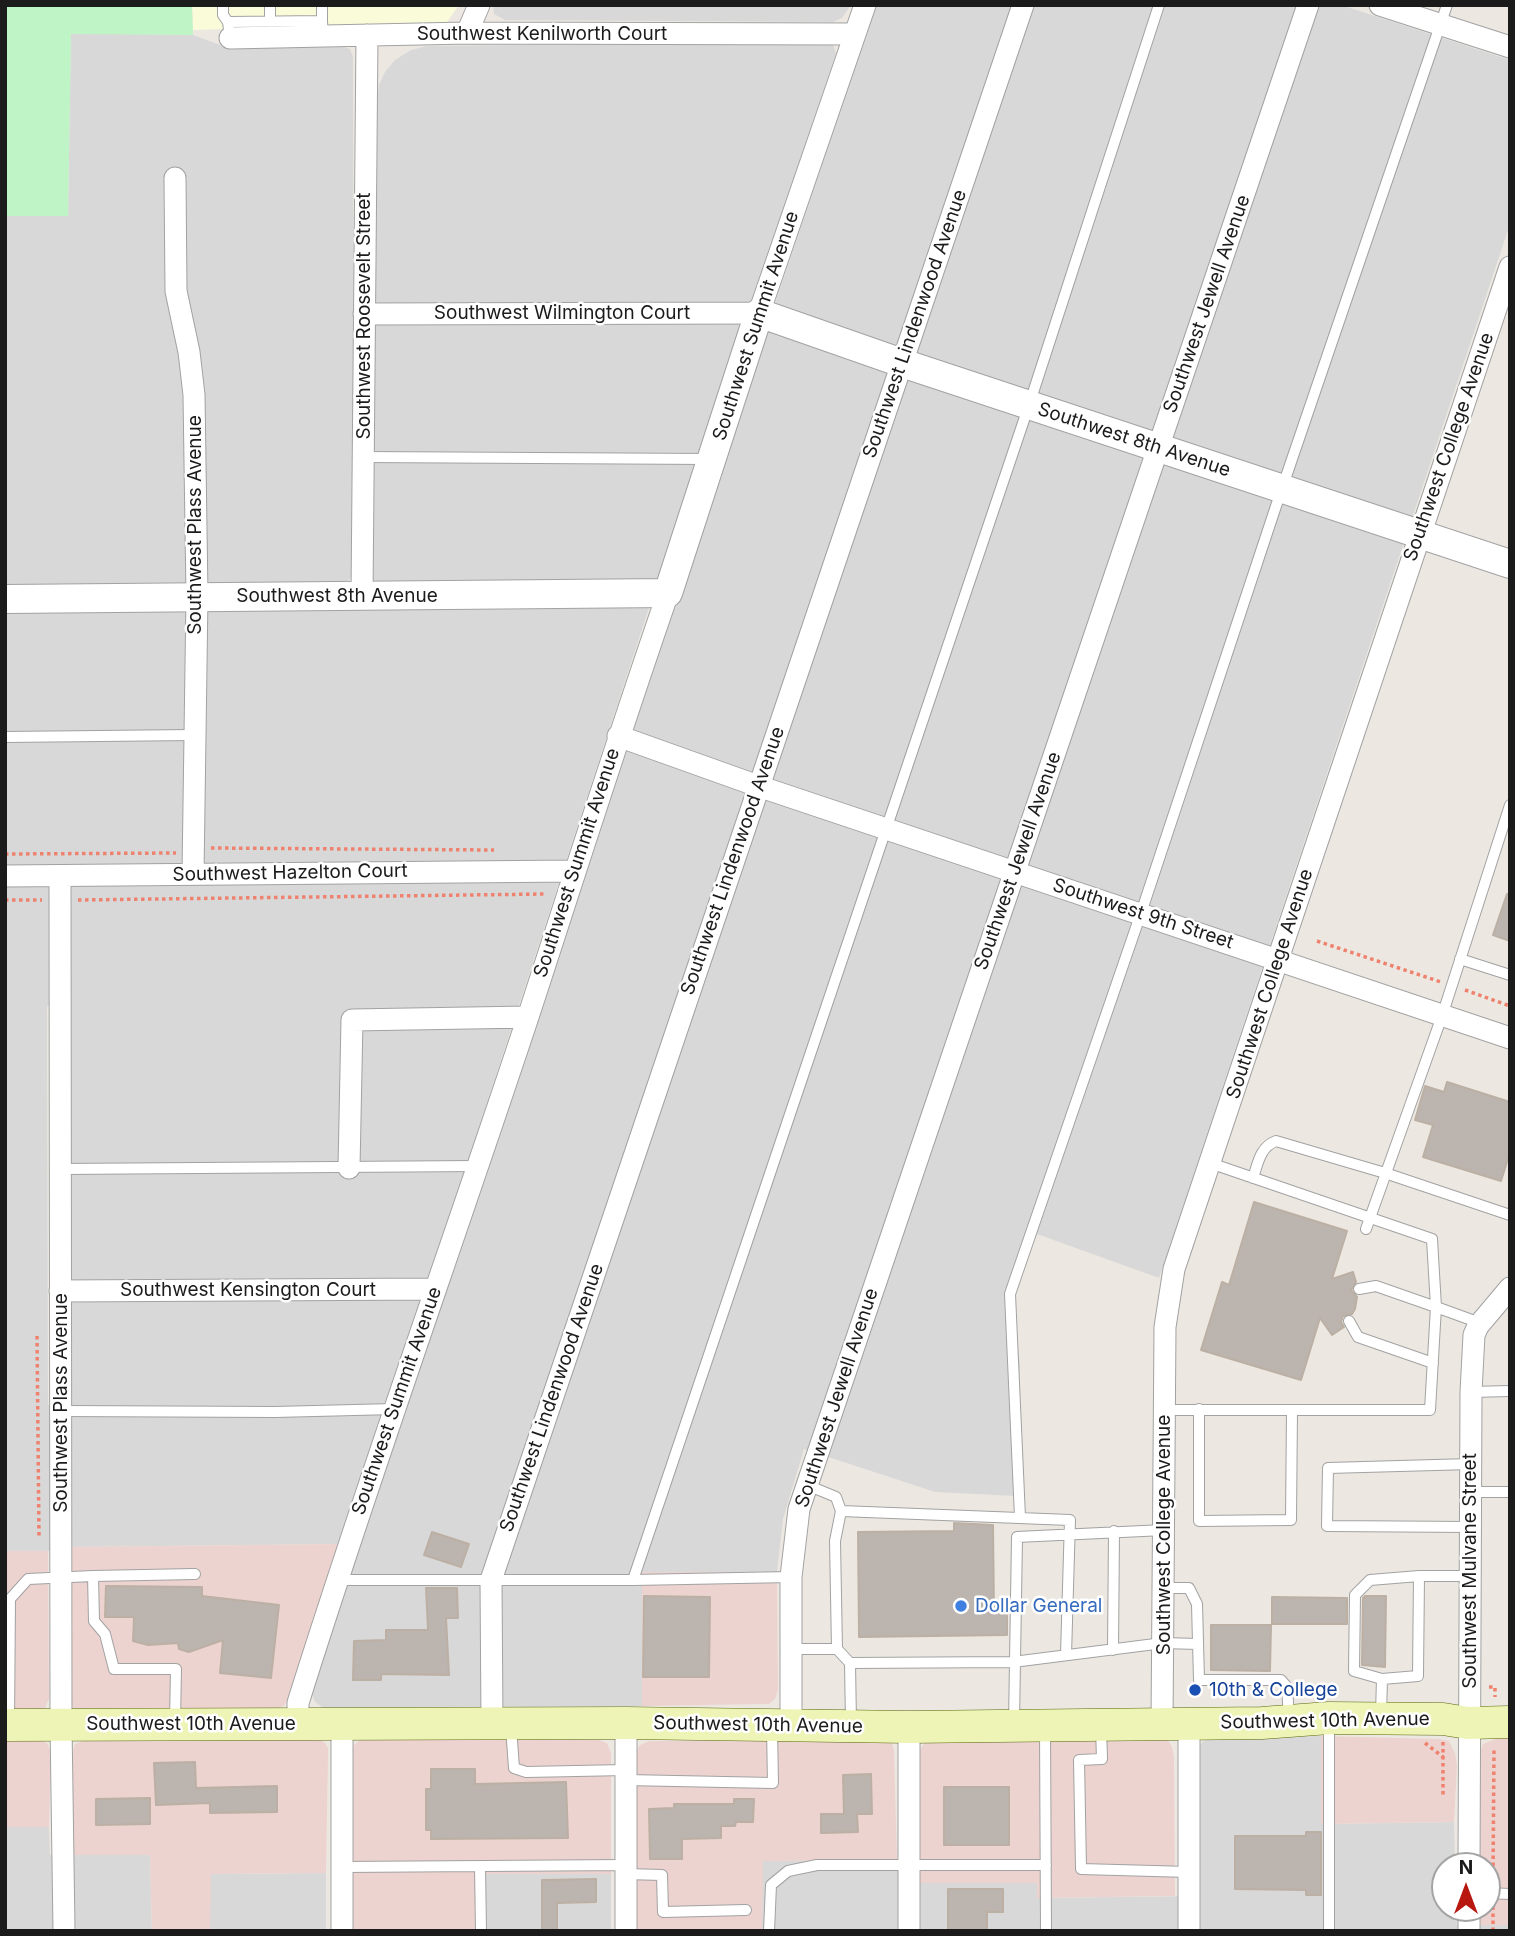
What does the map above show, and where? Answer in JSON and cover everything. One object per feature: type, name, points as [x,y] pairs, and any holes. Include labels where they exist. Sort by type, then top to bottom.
[{"type":"main road","name":"Southwest 10th Avenue","points":[[7,1725],[626,1723],[909,1727],[1175,1724],[1329,1718],[1443,1719],[1490,1729]]},
{"type":"street","points":[[467,33],[479,5]]},
{"type":"street","name":"Southwest Summit Avenue","points":[[298,1723],[298,1703],[337,1580],[528,1017],[618,736],[864,5]]},
{"type":"street","name":"Southwest Lindenwood Avenue","points":[[502,1724],[491,1580],[1023,5]]},
{"type":"street","name":"Southwest Jewell Avenue","points":[[781,1727],[791,1649],[791,1577],[796,1524],[807,1485],[1308,5]]},
{"type":"street","points":[[1380,5],[1443,15],[1510,47]]},
{"type":"street","name":"Southwest Kenilworth Court","points":[[229,30],[323,28],[366,35],[855,34]]},
{"type":"street","name":"Southwest Roosevelt Street","points":[[362,596],[366,35]]},
{"type":"street","name":"Southwest Plass Avenue","points":[[175,178],[176,291],[189,352],[194,395],[197,596],[193,874]]},
{"type":"street","name":"Southwest College Avenue","points":[[1189,1931],[1189,1872],[1175,1724],[1163,1643],[1165,1327],[1174,1269],[1510,267]]},
{"type":"street","name":"Southwest 8th Avenue","points":[[759,313],[1510,564]]},
{"type":"street","name":"Southwest Wilmington Court","points":[[364,314],[759,313]]},
{"type":"street","name":"Southwest 8th Avenue","points":[[5,599],[668,593]]},
{"type":"street","name":"Southwest 9th Street","points":[[618,736],[884,829],[1510,1038]]},
{"type":"street","name":"Southwest Hazelton Court","points":[[5,876],[574,871]]},
{"type":"street","name":"Southwest Plass Avenue","points":[[60,876],[61,1724],[64,1931]]},
{"type":"street","points":[[349,1168],[352,1020],[528,1017]]},
{"type":"street","points":[[1479,1323],[1510,1288]]},
{"type":"street","name":"Southwest Kensington Court","points":[[60,1291],[435,1289]]},
{"type":"street","name":"Southwest Mulvane Street","points":[[1471,1852],[1490,1729],[1470,1576],[1471,1392],[1474,1335],[1479,1323]]},
{"type":"street","points":[[342,1723],[342,1931]]},
{"type":"street","points":[[626,1723],[626,1931]]},
{"type":"street","points":[[909,1727],[909,1931]]},
{"type":"lane","points":[[223,5],[223,15],[229,30],[270,22],[323,28],[322,5]]},
{"type":"lane","points":[[270,5],[270,22]]},
{"type":"lane","points":[[632,1580],[826,1013],[884,829],[1029,405],[1160,5]]},
{"type":"lane","points":[[1020,1517],[1010,1294],[1141,914],[1443,15]]},
{"type":"lane","points":[[363,457],[713,459]]},
{"type":"lane","points":[[5,737],[193,735]]},
{"type":"lane","points":[[1366,1229],[1442,1016],[1510,805]]},
{"type":"lane","points":[[1460,959],[1510,975]]},
{"type":"lane","points":[[1253,1178],[1261,1153],[1268,1144],[1276,1141],[1385,1173],[1510,1215]]},
{"type":"lane","points":[[1164,1410],[1430,1410],[1436,1307],[1432,1239],[1210,1163]]},
{"type":"lane","points":[[60,1169],[477,1166]]},
{"type":"lane","points":[[1359,1289],[1376,1286],[1479,1323]]},
{"type":"lane","points":[[1349,1321],[1358,1337],[1433,1363]]},
{"type":"lane","points":[[1471,1392],[1510,1391]]},
{"type":"lane","points":[[61,1412],[394,1409]]},
{"type":"lane","points":[[1199,1409],[1199,1521],[1291,1520],[1292,1410]]},
{"type":"lane","points":[[1471,1465],[1328,1468],[1327,1526],[1471,1527]]},
{"type":"lane","points":[[807,1485],[836,1497],[841,1511],[835,1541],[837,1649],[850,1663],[851,1727]]},
{"type":"lane","points":[[1471,1492],[1510,1492]]},
{"type":"lane","points":[[841,1511],[1070,1520],[1066,1655]]},
{"type":"lane","points":[[1014,1726],[1017,1537],[1164,1530]]},
{"type":"lane","points":[[1113,1650],[1114,1531]]},
{"type":"lane","points":[[7,1725],[10,1599],[28,1579],[195,1574]]},
{"type":"lane","points":[[93,1576],[94,1621],[105,1633],[114,1670],[176,1669],[175,1724]]},
{"type":"lane","points":[[1419,1576],[1418,1676],[1382,1679],[1354,1671],[1354,1595],[1370,1580],[1419,1576],[1470,1576]]},
{"type":"lane","points":[[337,1580],[791,1577]]},
{"type":"lane","points":[[1163,1588],[1189,1588],[1197,1604],[1199,1680],[1280,1680],[1287,1688],[1289,1721]]},
{"type":"lane","points":[[850,1663],[1013,1662],[1163,1643],[1198,1644]]},
{"type":"lane","points":[[791,1649],[837,1649]]},
{"type":"lane","points":[[1381,1719],[1382,1679]]},
{"type":"lane","points":[[1329,1718],[1329,1931]]},
{"type":"lane","points":[[502,1724],[514,1768],[526,1772],[772,1783],[781,1727]]},
{"type":"lane","points":[[1101,1725],[1102,1759],[1079,1760],[1081,1869],[1189,1872]]},
{"type":"lane","points":[[1045,1726],[1046,1931]]},
{"type":"lane","points":[[769,1931],[771,1885],[788,1871],[817,1865],[1045,1866]]},
{"type":"lane","points":[[342,1867],[480,1866],[626,1870],[662,1875],[663,1912],[746,1910]]},
{"type":"lane","points":[[480,1866],[481,1931]]},
{"type":"path","points":[[5,854],[179,853],[193,848],[500,850]]},
{"type":"path","points":[[5,900],[545,894]]},
{"type":"path","points":[[1317,941],[1510,1006]]},
{"type":"path","points":[[37,1336],[39,1538]]},
{"type":"path","points":[[1490,1729],[1490,1852]]},
{"type":"path","points":[[1443,1747],[1443,1796]]},
{"type":"shaded area","points":[[192,5],[459,5],[447,22],[193,30]]},
{"type":"shaded area","points":[[493,5],[851,5],[842,18],[833,22],[505,20],[494,14]]},
{"type":"shaded area","points":[[876,5],[1341,5],[1510,60],[1510,224],[1159,1278],[1037,1234],[1013,1297],[1020,1365],[1016,1496],[935,1492],[804,1449],[783,1519],[777,1572],[642,1572],[642,1706],[324,1708],[315,1702],[311,1692],[570,909]]},
{"type":"shaded area","points":[[71,33],[193,35],[223,46],[339,45],[350,49],[353,57],[354,573],[349,580],[335,586],[5,588],[5,216],[68,216]]},
{"type":"shaded area","points":[[824,42],[833,45],[836,53],[666,556],[388,1405],[339,1544],[69,1547],[48,1551],[5,1551],[5,611],[373,606],[374,117],[379,85],[385,72],[395,60],[411,50],[427,46]],"holes":[[[47,1006],[70,1006],[72,1406],[48,1405]]]},
{"type":"shaded area","points":[[339,1544],[290,1695],[284,1706],[274,1709],[71,1707],[69,1547]]},
{"type":"shaded area","points":[[5,1551],[48,1551],[49,1698],[45,1708],[37,1710],[5,1710]]},
{"type":"shaded area","points":[[642,1572],[777,1572],[778,1690],[775,1699],[769,1704],[642,1706]]},
{"type":"shaded area","points":[[1321,1736],[1322,1824],[1454,1822],[1455,1852],[1431,1852],[1431,1922],[1510,1925],[1510,1931],[762,1931],[762,1861],[917,1859],[918,1883],[1037,1883],[1038,1898],[1199,1896],[1198,1750],[1202,1742],[1212,1738]]},
{"type":"shaded area","points":[[1321,1736],[1449,1741],[1457,1766],[1454,1822],[1321,1824]]},
{"type":"shaded area","points":[[1500,1737],[1510,1737],[1510,1925],[1479,1925],[1479,1922],[1501,1922],[1501,1852],[1479,1852],[1479,1756],[1483,1744]]},
{"type":"shaded area","points":[[317,1739],[324,1742],[328,1748],[326,1873],[211,1874],[210,1931],[152,1931],[150,1855],[72,1855],[72,1754],[75,1744],[83,1741]]},
{"type":"shaded area","points":[[1167,1739],[1174,1757],[1175,1896],[1037,1898],[1037,1883],[917,1883],[917,1754],[926,1741]]},
{"type":"shaded area","points":[[5,1740],[39,1740],[47,1743],[51,1752],[49,1827],[5,1827]]},
{"type":"shaded area","points":[[360,1740],[599,1740],[607,1743],[611,1753],[611,1874],[485,1874],[487,1931],[351,1931],[349,1749]]},
{"type":"shaded area","points":[[649,1741],[891,1741],[894,1750],[897,1860],[763,1861],[762,1931],[636,1931],[636,1752],[640,1745]]},
{"type":"shaded area","points":[[5,1827],[49,1827],[50,1855],[150,1855],[152,1931],[5,1931]]},
{"type":"shaded area","points":[[326,1873],[326,1931],[210,1931],[210,1874]]},
{"type":"shaded area","points":[[485,1874],[611,1874],[611,1931],[487,1931]]},
{"type":"green space","points":[[5,5],[192,5],[193,35],[71,34],[68,216],[5,216]]},
{"type":"building","points":[[1507,894],[1510,894],[1510,941],[1493,935]]},
{"type":"building","points":[[1447,1082],[1510,1102],[1510,1152],[1501,1181],[1423,1157],[1433,1125],[1415,1120],[1425,1086],[1444,1092]]},
{"type":"building","points":[[1254,1202],[1347,1231],[1332,1279],[1353,1272],[1356,1282],[1351,1290],[1357,1297],[1355,1309],[1352,1314],[1343,1316],[1341,1322],[1344,1327],[1332,1335],[1320,1318],[1301,1380],[1201,1350],[1222,1282],[1229,1285]]},
{"type":"building","points":[[954,1523],[993,1525],[994,1613],[1007,1613],[1007,1635],[859,1637],[858,1532],[954,1531]]},
{"type":"building","points":[[432,1532],[469,1544],[461,1567],[424,1555]]},
{"type":"building","points":[[106,1586],[202,1587],[202,1596],[279,1605],[271,1678],[220,1673],[223,1640],[189,1652],[179,1649],[178,1643],[148,1645],[133,1641],[134,1617],[105,1617]]},
{"type":"building","points":[[426,1588],[457,1588],[458,1618],[446,1618],[449,1675],[381,1674],[381,1680],[353,1680],[354,1641],[386,1640],[386,1630],[428,1630]]},
{"type":"building","points":[[644,1596],[710,1597],[709,1677],[643,1677]]},
{"type":"building","points":[[1365,1596],[1386,1596],[1385,1667],[1362,1665]]},
{"type":"building","points":[[1272,1597],[1347,1598],[1347,1624],[1272,1624]]},
{"type":"building","points":[[1211,1625],[1271,1625],[1270,1671],[1211,1670]]},
{"type":"building","points":[[195,1762],[196,1788],[277,1786],[277,1812],[210,1813],[210,1803],[156,1805],[154,1763]]},
{"type":"building","points":[[431,1769],[475,1769],[475,1784],[566,1782],[568,1838],[431,1839],[431,1830],[426,1830],[426,1789],[431,1789]]},
{"type":"building","points":[[871,1774],[872,1814],[857,1814],[858,1832],[821,1833],[821,1814],[844,1814],[843,1775]]},
{"type":"building","points":[[944,1787],[1009,1787],[1009,1845],[944,1845]]},
{"type":"building","points":[[150,1798],[150,1824],[96,1825],[96,1799]]},
{"type":"building","points":[[734,1799],[754,1799],[753,1822],[736,1822],[735,1826],[721,1826],[721,1838],[682,1839],[682,1859],[650,1859],[649,1809],[674,1808],[674,1804],[734,1804]]},
{"type":"building","points":[[1306,1832],[1321,1832],[1321,1895],[1306,1895],[1306,1890],[1235,1889],[1235,1836],[1306,1836]]},
{"type":"building","points":[[596,1879],[596,1902],[557,1903],[557,1931],[542,1931],[542,1880]]},
{"type":"building","points":[[948,1889],[1003,1889],[1003,1912],[987,1912],[987,1931],[948,1931]]},
{"type":"place","name":"Dollar General","points":[[961,1606]]},
{"type":"place","name":"10th & College","points":[[1195,1690]]}]
